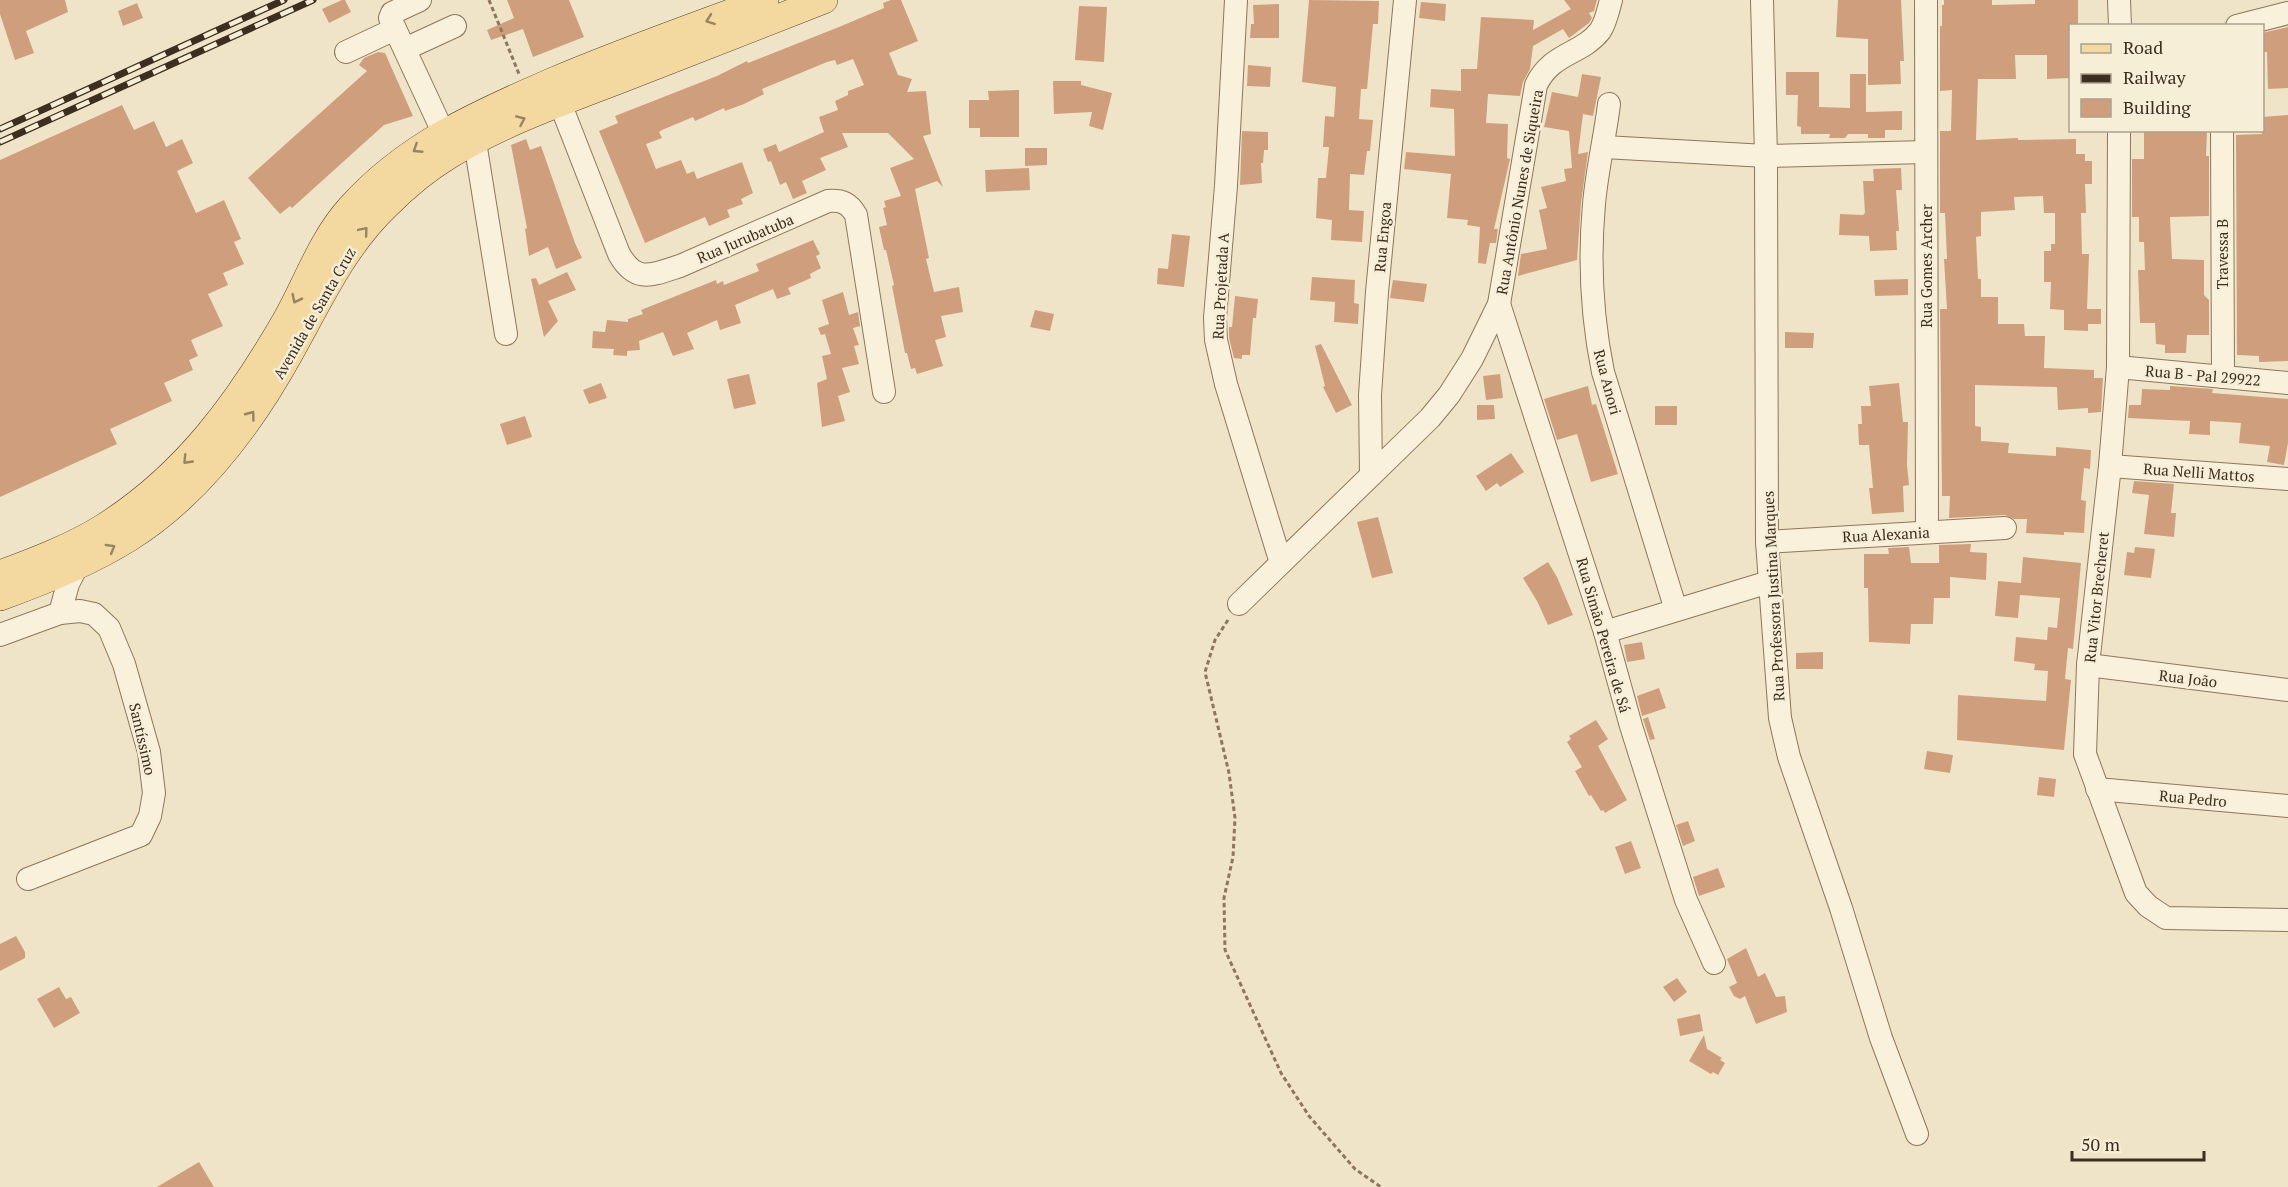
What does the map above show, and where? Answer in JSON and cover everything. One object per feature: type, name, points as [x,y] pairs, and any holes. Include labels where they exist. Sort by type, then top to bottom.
[{"type":"main road","name":"Avenida de Santa Cruz","points":[[0,574],[67,547],[103,528],[165,483],[208,438],[250,381],[287,318],[322,250],[350,208],[399,161],[443,132],[526,93],[606,59],[765,0]]},
{"type":"main road","name":"Avenida de Santa Cruz","points":[[0,597],[77,566],[116,546],[156,519],[205,472],[254,413],[338,267],[359,236],[384,208],[419,176],[474,142],[560,103],[824,0]]},
{"type":"street","points":[[420,0],[390,15],[443,132]]},
{"type":"street","name":"Rua Projetada A","points":[[1236,0],[1226,186],[1215,318],[1216,340],[1226,384],[1281,563]]},
{"type":"street","name":"Rua Engoa","points":[[1371,474],[1370,395],[1405,0]]},
{"type":"street","name":"Rua Antônio Nunes de Siqueira","points":[[1239,604],[1430,418],[1449,395],[1472,359],[1499,304],[1536,85],[1543,72],[1552,63],[1590,40],[1599,31],[1606,21],[1611,0]]},
{"type":"street","name":"Rua Professora Justina Marques","points":[[1762,0],[1766,156],[1767,542],[1780,718],[1789,758],[1842,908],[1881,1038],[1917,1134]]},
{"type":"street","name":"Rua Gomes Archer","points":[[1926,0],[1927,532]]},
{"type":"street","points":[[2120,0],[2120,24]]},
{"type":"street","points":[[2245,24],[2288,13]]},
{"type":"street","points":[[346,52],[455,26]]},
{"type":"street","name":"Rua Jurubatuba","points":[[560,103],[619,254],[627,268],[637,274],[660,272],[680,266],[828,201],[844,201],[852,207],[856,215],[884,392]]},
{"type":"street","name":"Rua Anori","points":[[1609,104],[1594,203],[1594,302],[1598,346],[1603,372],[1676,610]]},
{"type":"street","name":"Rua Vitor Brecheret","points":[[2120,132],[2118,367],[2110,466],[2088,665],[2085,754],[2136,893],[2148,906],[2166,918],[2288,920]]},
{"type":"street","name":"Travessa B","points":[[2222,132],[2223,377]]},
{"type":"street","points":[[474,142],[506,334]]},
{"type":"street","points":[[1604,147],[1766,156],[1926,152]]},
{"type":"street","name":"Rua Simão Pereira de Sá","points":[[1499,304],[1605,632],[1631,726],[1686,900],[1714,963]]},
{"type":"street","name":"Rua B - Pal 29922","points":[[2118,367],[2288,383]]},
{"type":"street","name":"Rua Nelli Mattos","points":[[2110,466],[2288,478]]},
{"type":"street","name":"Rua Alexania","points":[[1767,542],[2005,528]]},
{"type":"street","points":[[0,635],[60,613],[68,584],[77,566]]},
{"type":"street","points":[[1605,632],[1769,582]]},
{"type":"street","name":"Santíssimo","points":[[28,879],[141,834],[150,816],[154,793],[149,752],[124,664],[109,628],[94,614],[80,611],[60,613]]},
{"type":"street","name":"Rua João","points":[[2088,665],[2288,690]]},
{"type":"street","name":"Rua Pedro","points":[[2097,789],[2288,806]]},
{"type":"path","points":[[489,0],[526,93]]},
{"type":"path","points":[[1239,604],[1215,640],[1205,672],[1229,774],[1235,818],[1233,857],[1224,898],[1225,950],[1281,1073],[1309,1116],[1355,1169],[1381,1187]]},
{"type":"building","points":[[0,0],[65,0],[68,12],[26,31],[34,53],[15,60],[0,14]]},
{"type":"building","points":[[345,0],[351,12],[329,23],[322,9]]},
{"type":"building","points":[[507,0],[569,0],[584,37],[533,57],[523,29],[491,40],[487,30],[514,18]]},
{"type":"building","points":[[901,0],[918,41],[889,53],[898,75],[912,79],[907,92],[926,91],[931,134],[923,136],[943,187],[937,181],[915,189],[929,258],[926,259],[934,292],[959,287],[963,312],[941,316],[946,337],[935,340],[943,366],[917,374],[915,368],[911,369],[907,353],[905,353],[892,286],[894,285],[879,227],[887,225],[883,208],[886,207],[884,201],[901,196],[890,168],[914,159],[888,133],[842,133],[848,147],[820,158],[826,170],[802,181],[807,193],[793,199],[786,182],[780,185],[771,161],[768,162],[763,149],[776,144],[779,152],[824,132],[819,117],[838,110],[835,101],[848,95],[848,91],[864,85],[853,59],[837,65],[835,60],[827,62],[762,89],[764,94],[744,104],[725,111],[724,108],[695,121],[693,117],[662,130],[659,132],[662,138],[646,144],[656,169],[681,160],[687,174],[694,171],[697,179],[742,162],[753,193],[741,199],[743,204],[727,210],[730,217],[709,226],[705,217],[645,243],[599,131],[618,123],[615,116],[717,76],[747,61],[748,63],[839,27],[884,8],[883,3]]},
{"type":"building","points":[[1309,0],[1379,1],[1378,24],[1373,24],[1367,89],[1361,89],[1359,119],[1373,120],[1370,151],[1367,151],[1364,175],[1350,174],[1349,210],[1364,211],[1362,242],[1331,240],[1332,220],[1316,218],[1318,178],[1326,178],[1329,147],[1323,147],[1325,116],[1334,117],[1336,87],[1302,82]]},
{"type":"building","points":[[1564,0],[1597,0],[1594,11],[1589,13],[1592,18],[1589,23],[1569,38],[1563,29],[1533,46],[1530,69],[1523,82],[1520,96],[1488,94],[1486,123],[1508,124],[1507,158],[1510,159],[1494,229],[1498,229],[1496,243],[1490,243],[1486,264],[1478,263],[1480,227],[1467,225],[1468,220],[1447,218],[1451,174],[1404,169],[1406,152],[1455,156],[1454,109],[1430,107],[1431,89],[1461,91],[1461,69],[1477,69],[1481,17],[1534,20],[1533,30],[1571,9]]},
{"type":"building","points":[[1838,0],[1901,0],[1904,61],[1900,61],[1901,84],[1868,85],[1868,39],[1836,37]]},
{"type":"building","points":[[1944,0],[1992,0],[1992,5],[2035,4],[2035,0],[2078,0],[2078,24],[2069,24],[2069,78],[2047,79],[2047,55],[2015,55],[2016,79],[1978,79],[1976,140],[2076,139],[2076,154],[2085,154],[2085,161],[2092,161],[2092,184],[2085,184],[2086,213],[2081,213],[2082,254],[2089,254],[2087,309],[2101,309],[2101,324],[2088,324],[2088,331],[2064,330],[2064,310],[2050,309],[2051,282],[2044,282],[2044,251],[2051,251],[2051,244],[2055,244],[2055,213],[2044,213],[2043,196],[2014,197],[2015,210],[1981,212],[1981,236],[1976,237],[1978,279],[1981,279],[1981,297],[1998,297],[1998,324],[2024,324],[2025,336],[2045,336],[2044,368],[2094,370],[2094,378],[2103,378],[2101,412],[2088,413],[2088,408],[2058,410],[2057,387],[1975,385],[1975,426],[1981,427],[1981,441],[2009,443],[2008,453],[2056,456],[2056,447],[2091,450],[2090,469],[2084,468],[2081,500],[2086,501],[2084,533],[2064,532],[2064,535],[2026,533],[2027,519],[2014,519],[2005,515],[1949,518],[1950,496],[1942,496],[1940,309],[1947,309],[1944,259],[1947,259],[1945,213],[1940,213],[1940,131],[1951,131],[1952,90],[1940,91],[1940,26],[1942,26],[1942,5],[1944,5]]},
{"type":"building","points":[[1421,2],[1446,4],[1445,21],[1419,18]]},
{"type":"building","points":[[137,3],[143,18],[123,26],[118,11]]},
{"type":"building","points":[[1279,4],[1279,38],[1250,38],[1251,24],[1254,24],[1253,5]]},
{"type":"building","points":[[1079,6],[1107,7],[1104,62],[1075,60]]},
{"type":"building","points":[[2288,27],[2288,88],[2268,89],[2264,33]]},
{"type":"building","points":[[378,52],[385,53],[413,116],[384,125],[292,208],[290,206],[280,214],[248,178],[367,71],[359,65],[364,58]]},
{"type":"building","points":[[1248,65],[1271,67],[1270,87],[1247,86]]},
{"type":"building","points":[[1786,72],[1819,72],[1819,107],[1850,108],[1850,74],[1866,74],[1866,112],[1902,111],[1902,130],[1885,130],[1885,138],[1868,138],[1868,134],[1848,134],[1845,138],[1829,138],[1830,134],[1801,134],[1801,127],[1797,126],[1798,95],[1786,95]]},
{"type":"building","points":[[1582,74],[1601,77],[1593,116],[1583,114],[1578,154],[1588,152],[1577,260],[1518,276],[1521,254],[1547,249],[1539,210],[1547,208],[1541,187],[1566,181],[1564,169],[1572,168],[1569,131],[1544,127],[1552,92],[1578,97]]},
{"type":"building","points":[[1053,81],[1081,81],[1081,85],[1112,93],[1103,130],[1089,126],[1092,112],[1054,114]]},
{"type":"building","points":[[1019,90],[1019,137],[980,137],[980,128],[969,128],[969,100],[989,100],[988,91]]},
{"type":"building","points":[[122,105],[134,130],[154,121],[166,147],[182,139],[193,163],[177,171],[196,213],[224,200],[241,239],[234,242],[244,264],[223,273],[228,285],[208,294],[223,326],[191,340],[198,356],[189,360],[193,370],[164,383],[172,401],[110,429],[117,444],[0,497],[0,160]]},
{"type":"building","points":[[2288,115],[2288,361],[2259,362],[2259,356],[2237,355],[2236,135],[2262,134],[2264,117]]},
{"type":"building","points":[[1242,131],[1268,132],[1268,150],[1264,150],[1263,163],[1261,163],[1262,183],[1240,185]]},
{"type":"building","points":[[2144,132],[2207,132],[2209,216],[2170,217],[2172,259],[2204,260],[2204,295],[2209,300],[2209,335],[2187,335],[2186,353],[2165,353],[2165,345],[2156,344],[2155,323],[2140,323],[2138,270],[2145,270],[2144,242],[2139,242],[2139,217],[2132,217],[2132,159],[2144,159]]},
{"type":"building","points":[[526,139],[530,150],[541,146],[582,258],[556,269],[548,247],[529,256],[525,229],[527,228],[511,145]]},
{"type":"building","points":[[1025,148],[1047,148],[1047,165],[1025,166]]},
{"type":"building","points":[[1029,168],[1030,190],[986,192],[985,170]]},
{"type":"building","points":[[1901,168],[1902,190],[1896,190],[1899,231],[1896,231],[1897,250],[1870,251],[1869,236],[1839,235],[1840,214],[1863,215],[1865,213],[1863,181],[1874,181],[1873,169]]},
{"type":"building","points":[[1172,234],[1190,236],[1184,287],[1157,284],[1158,268],[1168,269]]},
{"type":"building","points":[[813,240],[820,254],[816,256],[821,268],[810,274],[811,278],[788,288],[791,294],[777,299],[773,289],[735,305],[741,323],[720,330],[717,320],[687,333],[694,349],[673,356],[663,332],[639,341],[640,350],[627,351],[627,356],[613,355],[614,349],[592,348],[593,331],[605,332],[607,320],[628,322],[628,319],[643,314],[641,310],[716,280],[717,284],[723,281],[724,285],[759,271],[756,264]]},
{"type":"building","points":[[567,272],[576,290],[548,301],[558,321],[544,337],[531,279],[536,278],[539,285]]},
{"type":"building","points":[[1312,277],[1355,280],[1354,303],[1359,304],[1358,324],[1334,322],[1335,302],[1310,300]]},
{"type":"building","points":[[1908,279],[1908,295],[1875,296],[1874,280]]},
{"type":"building","points":[[1393,280],[1427,284],[1424,302],[1390,298]]},
{"type":"building","points":[[843,292],[849,315],[858,312],[860,326],[853,328],[859,345],[854,346],[859,364],[842,368],[850,392],[838,396],[845,421],[822,427],[817,383],[827,379],[822,356],[831,354],[825,334],[821,335],[818,328],[829,324],[822,300]]},
{"type":"building","points":[[1235,296],[1258,299],[1256,318],[1253,318],[1250,355],[1242,355],[1242,359],[1234,358],[1229,338]]},
{"type":"building","points":[[1035,310],[1054,314],[1050,331],[1030,327]]},
{"type":"building","points":[[1785,332],[1814,333],[1813,348],[1785,348]]},
{"type":"building","points":[[1321,344],[1352,405],[1336,413],[1323,387],[1325,386],[1315,346]]},
{"type":"building","points":[[749,374],[756,404],[734,409],[727,379]]},
{"type":"building","points":[[1500,374],[1503,398],[1486,400],[1483,376]]},
{"type":"building","points":[[601,383],[607,398],[589,404],[583,390]]},
{"type":"building","points":[[1899,383],[1903,422],[1908,422],[1909,485],[1903,486],[1904,512],[1872,514],[1869,488],[1873,488],[1869,445],[1859,445],[1858,424],[1862,424],[1861,406],[1871,406],[1869,386]]},
{"type":"building","points":[[1588,386],[1592,405],[1596,404],[1618,474],[1591,482],[1577,434],[1557,440],[1544,399]]},
{"type":"building","points":[[2170,386],[2213,389],[2212,393],[2288,399],[2288,443],[2284,465],[2267,462],[2270,446],[2239,443],[2241,423],[2210,421],[2210,435],[2189,434],[2190,421],[2128,418],[2129,405],[2141,405],[2142,389],[2170,390]]},
{"type":"building","points":[[1477,405],[1494,405],[1495,419],[1477,420]]},
{"type":"building","points":[[1655,406],[1677,406],[1677,425],[1655,425]]},
{"type":"building","points":[[525,416],[532,437],[507,445],[500,424]]},
{"type":"building","points":[[1511,453],[1524,472],[1500,487],[1497,483],[1486,491],[1476,476]]},
{"type":"building","points":[[2134,481],[2174,484],[2171,513],[2176,513],[2174,537],[2144,534],[2149,495],[2132,493]]},
{"type":"building","points":[[1378,517],[1393,573],[1372,578],[1357,522]]},
{"type":"building","points":[[1971,544],[1970,552],[1987,553],[1986,580],[1950,577],[1950,598],[1934,598],[1933,624],[1911,624],[1910,644],[1869,642],[1868,588],[1864,588],[1864,554],[1889,554],[1888,548],[1909,547],[1911,563],[1939,563],[1939,545]]},
{"type":"building","points":[[2135,547],[2155,549],[2151,578],[2124,575],[2127,552],[2134,553]]},
{"type":"building","points":[[2023,557],[2081,563],[2073,649],[2068,648],[2065,679],[2071,680],[2064,750],[1957,740],[1958,695],[2046,701],[2048,671],[2034,670],[2035,664],[2014,661],[2016,637],[2047,640],[2048,627],[2057,628],[2060,598],[2020,595],[2018,618],[1995,616],[1998,581],[2021,583]]},
{"type":"building","points":[[1548,562],[1573,615],[1548,625],[1523,578]]},
{"type":"building","points":[[1642,642],[1645,659],[1627,662],[1624,645]]},
{"type":"building","points":[[1823,652],[1823,669],[1796,669],[1796,653]]},
{"type":"building","points":[[1659,688],[1666,708],[1642,716],[1637,696]]},
{"type":"building","points":[[1648,717],[1655,739],[1650,740],[1643,719]]},
{"type":"building","points":[[1596,720],[1608,739],[1598,746],[1627,800],[1605,813],[1601,811],[1591,795],[1589,796],[1575,771],[1582,767],[1567,742],[1571,739],[1569,736]]},
{"type":"building","points":[[1927,751],[1953,755],[1950,773],[1924,769]]},
{"type":"building","points":[[2039,777],[2056,779],[2054,797],[2037,795]]},
{"type":"building","points":[[1688,821],[1695,841],[1683,846],[1676,825]]},
{"type":"building","points":[[1631,841],[1641,868],[1625,874],[1615,847]]},
{"type":"building","points":[[1718,868],[1725,887],[1699,896],[1693,877]]},
{"type":"building","points":[[16,936],[25,952],[25,958],[0,971],[0,944]]},
{"type":"building","points":[[1746,948],[1758,977],[1765,973],[1776,997],[1785,996],[1787,1012],[1756,1024],[1745,996],[1740,999],[1734,996],[1729,987],[1737,983],[1727,959]]},
{"type":"building","points":[[1677,978],[1687,992],[1674,1002],[1663,987]]},
{"type":"building","points":[[59,987],[66,999],[71,997],[80,1013],[54,1028],[37,999]]},
{"type":"building","points":[[1700,1014],[1703,1031],[1680,1036],[1677,1019]]},
{"type":"building","points":[[1704,1035],[1707,1049],[1722,1058],[1720,1060],[1725,1063],[1718,1075],[1713,1072],[1711,1074],[1689,1061]]},
{"type":"building","points":[[199,1162],[214,1187],[157,1187]]},
{"type":"railway","points":[[0,129],[284,0]]},
{"type":"railway","points":[[0,142],[313,0]]}]
